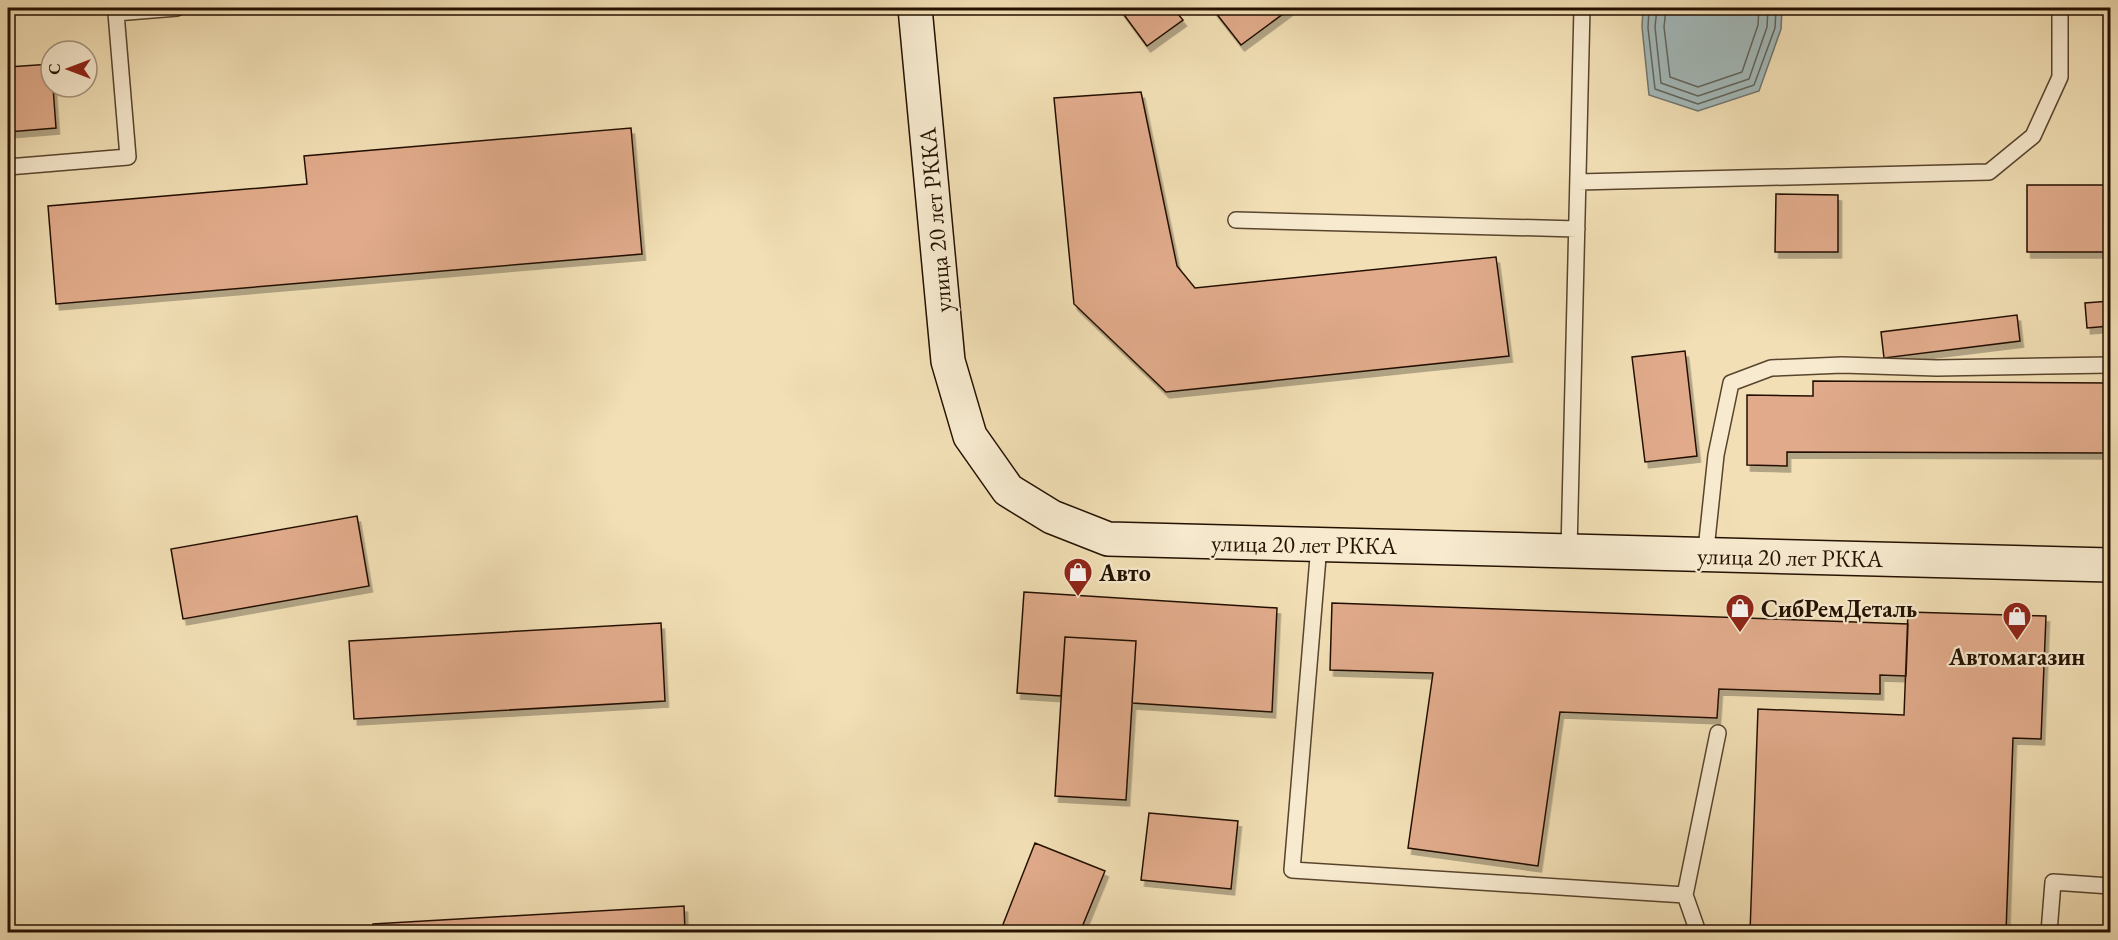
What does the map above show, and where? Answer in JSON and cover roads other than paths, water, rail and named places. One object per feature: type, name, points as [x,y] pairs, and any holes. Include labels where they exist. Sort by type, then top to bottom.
[{"type":"main road","name":"улица 20 лет РККА","points":[[915,8],[948,361],[970,436],[1008,490],[1052,517],[1107,539],[2110,565]]},
{"type":"lane","points":[[8,167],[128,157],[116,13],[177,8]]},
{"type":"lane","points":[[1569,551],[1582,8]]},
{"type":"lane","points":[[1578,183],[1989,172],[2033,136],[2060,77],[2060,8]]},
{"type":"lane","points":[[1236,220],[1577,229]]},
{"type":"lane","points":[[1705,559],[1716,455],[1731,383],[1771,368],[1842,365],[1937,369],[2110,365]]},
{"type":"lane","points":[[1319,545],[1292,870],[1685,896]]},
{"type":"lane","points":[[1698,933],[1685,896],[1718,733]]},
{"type":"lane","points":[[2049,933],[2053,882],[2110,886]]},
{"type":"water","points":[[1643,8],[1782,8],[1781,29],[1759,91],[1698,111],[1649,95],[1642,27]]},
{"type":"place","name":"Авто","points":[[1078,598]]},
{"type":"place","name":"СибРемДеталь","points":[[1740,634]]},
{"type":"place","name":"Автомагазин","points":[[2017,642]]}]
